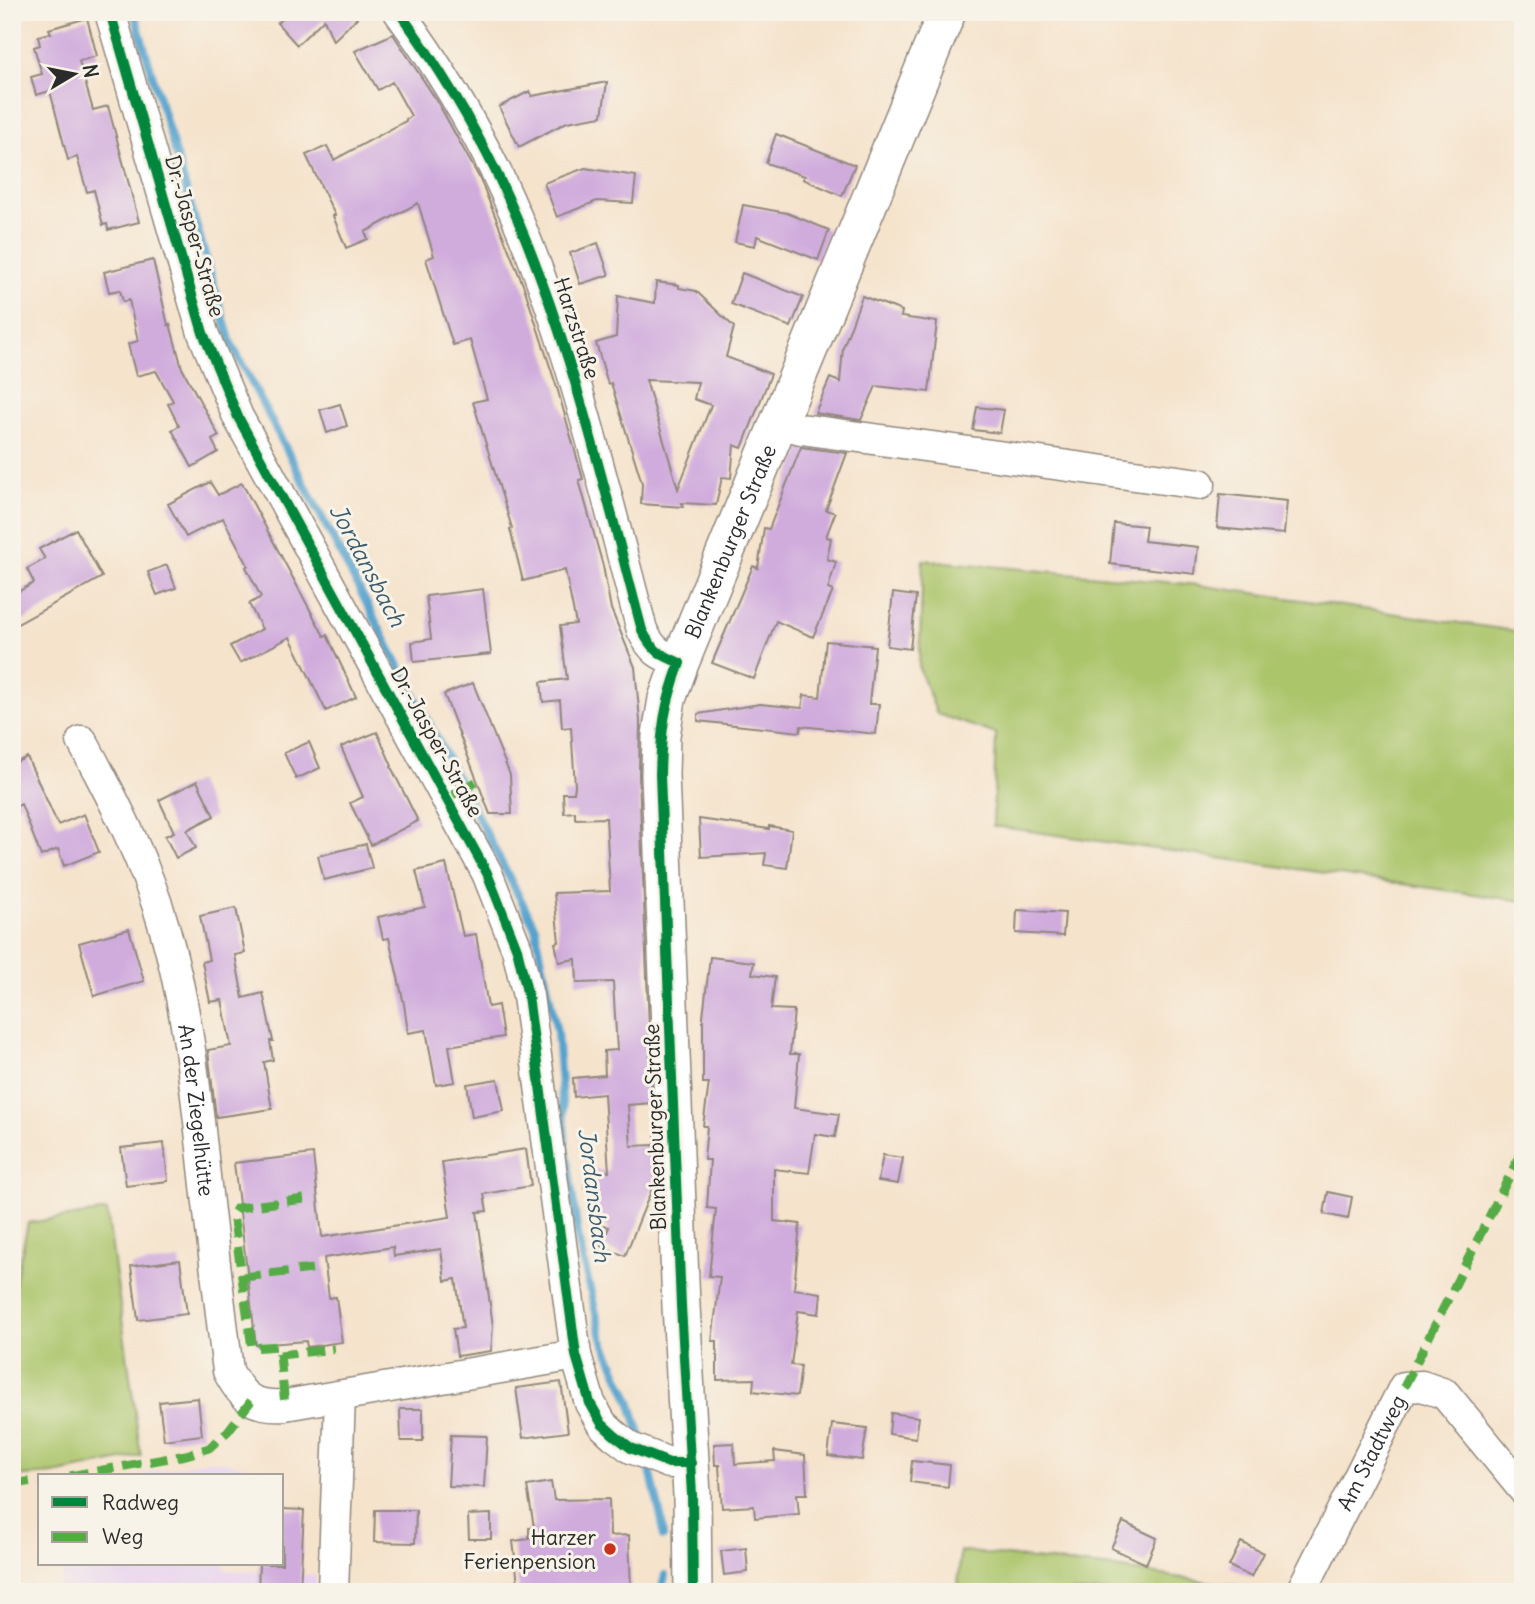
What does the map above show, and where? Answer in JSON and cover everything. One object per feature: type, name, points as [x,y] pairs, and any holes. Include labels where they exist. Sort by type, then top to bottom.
[{"type":"main road","name":"Blankenburger Straße","points":[[693,1592],[680,1463],[680,1278],[660,775],[661,734],[667,699],[680,663],[947,12]]},
{"type":"street","name":"Dr.-Jasper-Straße","points":[[110,12],[203,333],[219,375],[238,417],[487,873],[517,949],[528,996],[576,1355],[590,1403],[602,1424],[631,1448],[680,1463]]},
{"type":"street","name":"Harzstraße","points":[[399,12],[460,105],[516,216],[574,377],[642,630],[650,646],[661,655],[680,663]]},
{"type":"street","points":[[779,423],[801,429],[1200,484]]},
{"type":"street","name":"An der Ziegelhütte","points":[[82,741],[117,805],[146,874],[165,930],[195,1082],[228,1370],[238,1391],[251,1401],[265,1405],[285,1405],[576,1355]]},
{"type":"street","name":"Am Stadtweg","points":[[1301,1592],[1405,1387],[1422,1386],[1445,1394],[1523,1489]]},
{"type":"street","points":[[333,1592],[340,1396]]},
{"type":"shaded area","points":[[209,1460],[247,1466],[245,1474],[142,1474]]},
{"type":"shaded area","points":[[65,1566],[225,1566],[224,1570],[316,1575],[316,1592],[57,1592]]},
{"type":"green space","points":[[923,560],[1198,585],[1523,632],[1523,901],[993,826],[996,734],[937,714],[919,668]]},
{"type":"green space","points":[[107,1211],[141,1456],[54,1474],[12,1477],[12,1298],[28,1223]]},
{"type":"green space","points":[[960,1551],[1122,1569],[1277,1592],[958,1592]]},
{"type":"building","points":[[292,12],[363,12],[333,41],[324,19],[297,45],[277,23]]},
{"type":"building","points":[[87,18],[97,56],[79,61],[93,110],[108,106],[139,222],[108,230],[107,224],[103,225],[94,190],[87,192],[77,157],[68,160],[50,91],[36,95],[31,77],[42,74],[34,47],[40,45],[38,36],[51,33],[49,29]]},
{"type":"building","points":[[393,34],[437,101],[480,179],[524,287],[583,479],[579,480],[603,566],[611,609],[635,667],[640,721],[639,776],[652,1103],[628,1105],[631,1146],[654,1145],[655,1181],[625,1256],[601,1246],[609,1227],[592,1221],[594,1190],[584,1187],[588,1168],[609,1172],[604,1094],[574,1097],[573,1078],[605,1075],[604,1051],[617,1050],[613,982],[577,983],[576,959],[559,962],[555,943],[559,942],[554,893],[610,891],[606,818],[575,819],[575,812],[564,813],[563,793],[574,793],[575,786],[571,727],[562,728],[560,700],[543,702],[541,682],[567,679],[560,626],[576,624],[565,570],[523,581],[510,529],[512,528],[473,402],[487,399],[470,340],[453,345],[426,259],[434,256],[418,203],[365,232],[368,239],[346,248],[333,216],[335,215],[306,155],[327,146],[334,160],[411,116],[392,82],[378,90],[355,51]]},
{"type":"building","points":[[607,82],[602,116],[567,122],[519,147],[499,107],[530,91],[532,96]]},
{"type":"building","points":[[776,134],[855,165],[842,196],[803,179],[805,176],[766,163]]},
{"type":"building","points":[[585,168],[636,176],[633,203],[597,201],[557,217],[544,183]]},
{"type":"building","points":[[743,205],[787,213],[829,230],[818,260],[757,236],[755,246],[735,242]]},
{"type":"building","points":[[598,243],[609,275],[580,284],[570,253]]},
{"type":"building","points":[[153,260],[168,325],[170,324],[182,368],[219,436],[212,440],[218,452],[192,467],[172,430],[179,426],[168,404],[173,401],[156,371],[136,376],[128,344],[138,341],[129,300],[123,302],[120,290],[109,292],[104,272]]},
{"type":"building","points":[[742,273],[803,297],[791,327],[731,304]]},
{"type":"building","points":[[656,282],[679,285],[679,288],[696,291],[734,327],[726,357],[771,374],[742,448],[734,445],[731,478],[722,477],[716,505],[682,503],[683,507],[641,504],[642,483],[596,343],[616,337],[618,296],[655,303]],"holes":[[[646,380],[698,382],[694,399],[711,405],[678,489]]]},
{"type":"building","points":[[862,296],[902,311],[901,317],[937,322],[929,392],[876,386],[861,420],[815,413],[830,378],[840,382],[843,348]]},
{"type":"building","points":[[340,404],[347,426],[327,433],[320,410]]},
{"type":"building","points":[[977,407],[1004,410],[1000,433],[973,430]]},
{"type":"building","points":[[801,447],[847,453],[826,510],[835,513],[826,537],[831,538],[827,559],[836,562],[828,589],[833,591],[813,637],[776,621],[754,679],[712,663],[753,566],[758,568],[764,528],[769,529]]},
{"type":"building","points":[[210,482],[218,495],[242,483],[324,636],[327,635],[356,697],[326,711],[290,637],[240,663],[230,646],[262,629],[249,604],[261,597],[246,567],[248,565],[223,518],[186,537],[168,504]]},
{"type":"building","points":[[1220,494],[1287,501],[1284,534],[1217,528]]},
{"type":"building","points":[[1114,523],[1146,526],[1144,541],[1198,547],[1195,574],[1110,564]]},
{"type":"building","points":[[76,529],[102,577],[12,627],[12,595],[34,583],[27,569],[45,559],[39,549]]},
{"type":"building","points":[[167,565],[176,588],[157,595],[148,572]]},
{"type":"building","points":[[483,589],[491,654],[414,662],[412,642],[431,639],[426,596]]},
{"type":"building","points":[[893,593],[916,596],[910,649],[887,646]]},
{"type":"building","points":[[826,641],[875,646],[869,704],[879,704],[876,734],[801,726],[800,732],[698,721],[698,714],[760,704],[802,708],[804,695],[820,697]]},
{"type":"building","points":[[473,683],[510,775],[512,814],[490,814],[444,694]]},
{"type":"building","points":[[377,732],[418,821],[371,845],[350,803],[363,797],[341,747]]},
{"type":"building","points":[[309,742],[320,768],[296,779],[284,753]]},
{"type":"building","points":[[27,757],[58,825],[84,814],[99,852],[64,866],[58,849],[41,856],[21,804],[12,809],[12,764]]},
{"type":"building","points":[[197,781],[214,816],[187,830],[196,848],[176,858],[165,836],[174,832],[159,800]]},
{"type":"building","points":[[699,819],[792,830],[787,868],[764,865],[766,853],[701,857]]},
{"type":"building","points":[[366,844],[372,868],[324,880],[318,856]]},
{"type":"building","points":[[446,864],[463,936],[476,934],[488,1007],[498,1005],[503,1037],[449,1046],[455,1082],[436,1085],[426,1030],[408,1033],[389,938],[383,939],[378,917],[425,907],[416,871]]},
{"type":"building","points":[[236,908],[245,953],[235,955],[243,998],[263,993],[273,1041],[270,1041],[273,1060],[264,1062],[272,1109],[216,1117],[208,1050],[231,1046],[222,1000],[210,1002],[202,962],[209,960],[200,916]]},
{"type":"building","points":[[1017,910],[1065,913],[1063,936],[1016,933]]},
{"type":"building","points":[[129,929],[144,981],[94,996],[79,943]]},
{"type":"building","points":[[710,957],[754,962],[752,974],[775,977],[771,1009],[794,1010],[790,1054],[799,1054],[794,1108],[839,1114],[835,1137],[815,1134],[809,1173],[774,1169],[774,1221],[800,1224],[794,1289],[821,1293],[819,1314],[798,1311],[791,1365],[801,1366],[797,1396],[753,1391],[754,1379],[717,1380],[717,1341],[712,1341],[720,1277],[709,1276],[716,1209],[707,1208],[710,1160],[704,1160],[707,1126],[703,1126],[709,1083],[703,1083],[703,1017]]},
{"type":"building","points":[[498,1079],[504,1111],[472,1117],[467,1084]]},
{"type":"building","points":[[164,1143],[168,1181],[126,1186],[121,1148]]},
{"type":"building","points":[[526,1149],[531,1186],[484,1194],[487,1211],[477,1212],[493,1326],[491,1351],[457,1356],[453,1329],[463,1328],[456,1279],[445,1281],[441,1249],[394,1256],[393,1247],[324,1258],[329,1298],[336,1297],[342,1342],[307,1347],[306,1341],[256,1345],[234,1163],[313,1154],[322,1237],[450,1217],[442,1162]]},
{"type":"building","points":[[883,1155],[903,1158],[898,1184],[878,1181]]},
{"type":"building","points":[[1328,1192],[1352,1197],[1348,1219],[1324,1214]]},
{"type":"building","points":[[180,1260],[187,1314],[138,1320],[131,1266]]},
{"type":"building","points":[[561,1382],[568,1432],[523,1438],[516,1388]]},
{"type":"building","points":[[198,1398],[202,1435],[164,1440],[159,1402]]},
{"type":"building","points":[[400,1409],[423,1409],[423,1441],[401,1441]]},
{"type":"building","points":[[891,1413],[919,1417],[916,1438],[889,1434]]},
{"type":"building","points":[[832,1424],[867,1428],[862,1460],[828,1456]]},
{"type":"building","points":[[451,1435],[487,1436],[484,1487],[448,1486]]},
{"type":"building","points":[[734,1443],[735,1464],[775,1461],[774,1451],[805,1455],[807,1494],[797,1494],[799,1514],[755,1518],[754,1506],[722,1508],[721,1465],[715,1465],[714,1444]]},
{"type":"building","points":[[912,1461],[950,1465],[948,1487],[910,1482]]},
{"type":"building","points":[[551,1482],[554,1500],[609,1499],[610,1536],[629,1535],[631,1592],[519,1592],[513,1541],[529,1539],[529,1528],[534,1527],[527,1486]]},
{"type":"building","points":[[284,1509],[304,1510],[300,1592],[258,1592],[259,1566],[284,1566]]},
{"type":"building","points":[[375,1510],[416,1510],[415,1543],[374,1542]]},
{"type":"building","points":[[491,1514],[491,1539],[469,1539],[468,1515]]},
{"type":"building","points":[[1123,1522],[1157,1538],[1146,1564],[1111,1548]]},
{"type":"building","points":[[1241,1542],[1263,1553],[1251,1577],[1229,1566]]},
{"type":"building","points":[[746,1548],[748,1572],[724,1575],[721,1551]]},
{"type":"waterway","name":"Jordansbach","points":[[134,12],[231,343],[535,927],[557,1032],[565,1141],[579,1243],[602,1338],[630,1401],[643,1443]]},
{"type":"waterway","name":"Jordansbach","points":[[648,1462],[662,1521],[663,1537]]},
{"type":"waterway","name":"Jordansbach","points":[[661,1592],[665,1575]]},
{"type":"marked path","points":[[447,798],[476,782]]},
{"type":"marked path","points":[[1404,1387],[1523,1149]]},
{"type":"marked path","points":[[304,1199],[237,1208],[233,1214],[252,1348],[278,1346],[280,1355],[334,1349]]},
{"type":"marked path","points":[[243,1277],[312,1269]]},
{"type":"marked path","points":[[280,1355],[285,1405]]},
{"type":"marked path","points":[[81,1474],[186,1455],[209,1448],[228,1431],[251,1401]]},
{"type":"marked path","points":[[12,1484],[38,1480]]},
{"type":"cycle path","points":[[110,12],[203,333],[238,417],[487,873],[517,949],[528,996],[576,1355],[590,1403],[602,1424],[631,1448],[669,1463],[691,1463]]},
{"type":"cycle path","points":[[399,12],[440,71],[464,112],[498,176],[522,230],[563,342],[642,630],[657,651],[680,663],[664,718],[660,775],[681,1306],[692,1495],[693,1592]]},
{"type":"place","name":"Harzer Ferienpension","points":[[610,1549]]}]
